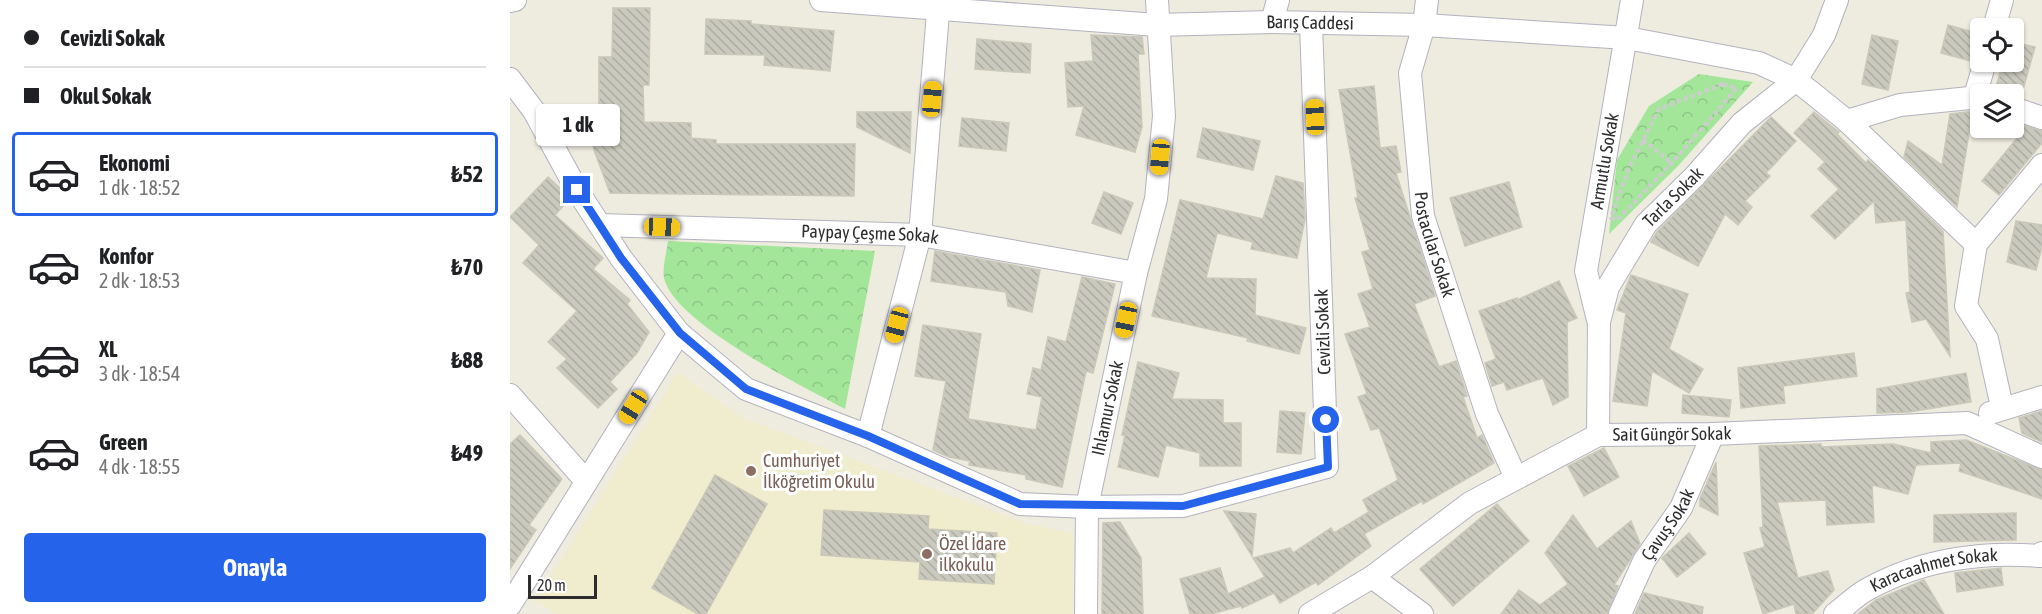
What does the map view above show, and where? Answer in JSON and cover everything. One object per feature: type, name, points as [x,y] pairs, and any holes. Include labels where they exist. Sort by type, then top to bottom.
[{"type":"street","points":[[510,1],[515,0]]},
{"type":"street","name":"Barış Caddesi","points":[[821,0],[939,4],[1157,25],[1272,22],[1424,25],[1627,38],[1759,63],[1796,80],[1847,121],[1976,244]]},
{"type":"street","name":"Ihlamur Sokak","points":[[1086,614],[1087,507],[1136,273],[1156,199],[1164,116],[1157,0]]},
{"type":"street","points":[[1272,22],[1278,0]]},
{"type":"street","name":"Postacılar Sokak","points":[[1427,0],[1424,25],[1410,73],[1423,216],[1487,414],[1516,478]]},
{"type":"street","name":"Armutlu Sokak","points":[[1599,322],[1586,271],[1632,0]]},
{"type":"street","name":"Tarla Sokak","points":[[1598,435],[1599,322],[1608,287],[1646,224],[1694,177],[1742,123],[1796,80],[1824,35],[1837,0]]},
{"type":"street","points":[[1997,18],[2002,0]]},
{"type":"street","points":[[868,436],[920,236],[939,4]]},
{"type":"street","name":"Cevizli Sokak","points":[[1087,507],[1183,506],[1328,467],[1311,24]]},
{"type":"street","points":[[510,79],[534,111],[621,258],[680,333],[746,389],[868,436],[1020,504],[1087,507]]},
{"type":"street","points":[[1847,121],[1900,105],[1970,97]]},
{"type":"street","points":[[2024,111],[2042,117]]},
{"type":"street","points":[[2002,407],[1987,339],[1966,306],[1976,244],[2040,172]]},
{"type":"street","name":"Paypay Çeşme Sokak","points":[[600,225],[920,236],[1136,273]]},
{"type":"street","points":[[510,605],[680,333]]},
{"type":"street","points":[[510,395],[586,481]]},
{"type":"street","points":[[1967,423],[2002,407],[2042,397]]},
{"type":"street","name":"Sait Güngör Sokak","points":[[1310,614],[1372,577],[1470,503],[1598,435],[1713,434],[1967,423],[2042,457]]},
{"type":"street","name":"Çavuş Sokak","points":[[1620,614],[1644,561],[1681,508],[1713,434]]},
{"type":"street","name":"Karacaahmet Sokak","points":[[1835,614],[1866,590],[1913,568],[2002,553],[2040,556],[2042,553]]},
{"type":"street","points":[[1372,577],[1422,614]]},
{"type":"path","points":[[1723,84],[1737,88],[1672,163],[1617,220],[1611,218],[1629,168],[1659,108],[1723,84]]},
{"type":"path","points":[[1643,140],[1672,163]]},
{"type":"shaded area","name":"Cumhuriyet İlköğretim Okulu","points":[[678,372],[743,418],[1028,524],[1073,533],[1073,614],[558,614],[535,601]]},
{"type":"green space","points":[[1699,74],[1753,82],[1678,166],[1609,234],[1617,160],[1649,106]]},
{"type":"green space","points":[[668,241],[875,251],[845,409],[772,370],[715,333],[691,314],[673,296],[664,278]]},
{"type":"building","points":[[613,8],[650,8],[649,85],[643,85],[644,122],[691,123],[691,138],[716,140],[716,144],[855,144],[854,196],[610,193],[594,150],[585,111],[599,111],[599,57],[612,57]]},
{"type":"building","points":[[706,19],[751,21],[751,24],[834,31],[830,71],[764,65],[765,55],[705,54]]},
{"type":"building","points":[[1948,25],[1970,31],[1970,61],[1941,53]]},
{"type":"building","points":[[1091,35],[1142,37],[1144,54],[1138,54],[1142,127],[1135,152],[1076,135],[1084,106],[1068,107],[1065,63],[1093,61]]},
{"type":"building","points":[[1872,35],[1898,41],[1888,90],[1862,84]]},
{"type":"building","points":[[977,39],[1031,44],[1030,73],[975,69]]},
{"type":"building","points":[[2024,44],[2035,47],[2024,86],[2024,84],[1997,84],[2000,72],[2024,72]]},
{"type":"building","points":[[1374,86],[1380,148],[1396,146],[1401,172],[1396,173],[1435,296],[1414,304],[1439,367],[1456,361],[1467,396],[1463,397],[1477,438],[1482,435],[1494,463],[1423,504],[1422,501],[1364,534],[1371,546],[1318,585],[1316,582],[1280,603],[1274,593],[1242,608],[1241,606],[1211,614],[1190,614],[1180,579],[1220,568],[1228,594],[1265,577],[1253,558],[1290,548],[1293,553],[1331,528],[1334,533],[1369,512],[1363,500],[1398,480],[1379,428],[1371,430],[1358,397],[1367,394],[1345,334],[1370,327],[1358,294],[1373,289],[1362,252],[1370,250],[1355,198],[1358,198],[1339,90]]},
{"type":"building","points":[[857,112],[911,112],[910,153],[857,127]]},
{"type":"building","points":[[1814,112],[1839,132],[1837,134],[1866,163],[1868,160],[1943,231],[1950,356],[1926,319],[1912,322],[1906,293],[1910,292],[1906,220],[1876,223],[1874,201],[1835,239],[1811,216],[1839,189],[1818,169],[1825,162],[1794,133]]},
{"type":"building","points":[[1970,112],[1970,127],[1957,207],[1904,157],[1908,141],[1942,165],[1950,114]]},
{"type":"building","points":[[1771,117],[1796,141],[1766,173],[1770,176],[1745,201],[1752,207],[1738,225],[1725,214],[1698,266],[1651,242],[1657,232]]},
{"type":"building","points":[[962,118],[1009,123],[1006,151],[959,146]]},
{"type":"building","points":[[2024,125],[2042,131],[2042,143],[1999,195],[1982,181],[2017,138],[2024,138]]},
{"type":"building","points":[[1203,128],[1260,141],[1253,170],[1197,157]]},
{"type":"building","points":[[1276,176],[1303,183],[1305,219],[1297,258],[1251,249],[1253,242],[1217,233],[1206,278],[1256,279],[1255,315],[1306,328],[1299,354],[1247,341],[1248,338],[1152,316],[1180,200],[1263,219]]},
{"type":"building","points":[[548,177],[561,189],[568,201],[555,215],[603,258],[593,269],[630,300],[627,304],[649,332],[637,353],[610,382],[617,389],[598,408],[557,368],[567,359],[548,342],[577,311],[523,263],[539,245],[510,217]]},
{"type":"building","points":[[1509,182],[1522,227],[1465,246],[1450,198]]},
{"type":"building","points":[[1104,192],[1133,203],[1121,234],[1092,223]]},
{"type":"building","points":[[2016,221],[2042,225],[2042,247],[2036,270],[2007,262]]},
{"type":"building","points":[[935,251],[1040,270],[1032,312],[1008,306],[1006,292],[931,281]]},
{"type":"building","points":[[1631,275],[1688,294],[1669,349],[1703,369],[1689,393],[1652,371],[1647,406],[1613,401],[1626,313],[1617,310]]},
{"type":"building","points":[[1082,277],[1115,284],[1093,373],[1086,371],[1062,487],[1026,479],[1026,475],[969,465],[970,461],[949,457],[933,450],[946,381],[915,376],[923,325],[981,334],[968,419],[1036,430],[1042,397],[1027,394],[1033,368],[1041,370],[1048,337],[1066,342]]},
{"type":"building","points":[[1559,281],[1577,318],[1567,322],[1568,397],[1553,405],[1543,378],[1507,390],[1504,382],[1492,386],[1485,363],[1496,359],[1479,311],[1517,298],[1517,300]]},
{"type":"building","points":[[1854,353],[1857,376],[1783,386],[1785,403],[1741,408],[1738,368]]},
{"type":"building","points":[[1138,362],[1179,373],[1172,399],[1223,400],[1223,423],[1241,423],[1241,466],[1200,466],[1200,453],[1166,445],[1158,477],[1118,467],[1125,435],[1122,435]]},
{"type":"building","points":[[1966,373],[1971,402],[1909,412],[1877,413],[1877,389]]},
{"type":"building","points":[[1683,395],[1731,400],[1729,417],[1682,413]]},
{"type":"building","points":[[1280,411],[1305,413],[1301,454],[1277,452]]},
{"type":"building","points":[[2042,411],[2042,442],[2022,433],[2019,418]]},
{"type":"building","points":[[520,435],[562,479],[529,525],[536,530],[510,569],[510,444]]},
{"type":"building","points":[[1966,440],[2042,470],[2042,499],[1959,471],[1961,463],[1916,465],[1908,494],[1872,485],[1874,522],[1827,525],[1826,500],[1777,502],[1798,578],[1828,571],[1834,590],[1812,614],[1796,614],[1794,604],[1763,614],[1744,553],[1765,547],[1760,528],[1763,527],[1759,446],[1821,444],[1821,447],[1893,444],[1931,453],[1931,442]]},
{"type":"building","points":[[1604,448],[1619,477],[1584,496],[1568,466]]},
{"type":"building","points":[[1716,462],[1718,515],[1700,506],[1700,499]]},
{"type":"building","points":[[715,475],[767,504],[706,614],[698,614],[652,588]]},
{"type":"building","points":[[1497,504],[1529,541],[1453,606],[1420,569]]},
{"type":"building","points":[[824,510],[929,516],[928,529],[997,533],[994,584],[919,579],[920,562],[821,555]]},
{"type":"building","points":[[1224,511],[1256,514],[1252,556]]},
{"type":"building","points":[[2016,513],[2016,540],[1934,542],[1934,515]]},
{"type":"building","points":[[1573,515],[1597,549],[1631,521],[1640,544],[1614,585],[1618,586],[1607,614],[1501,614],[1519,590],[1540,605],[1568,584],[1545,553]]},
{"type":"building","points":[[1120,522],[1141,558],[1143,614],[1102,614],[1103,523]]},
{"type":"building","points":[[1689,533],[1706,554],[1677,577],[1662,558]]},
{"type":"building","points":[[2001,568],[2003,585],[1957,592],[1955,573]]},
{"type":"building","points":[[1924,580],[1944,614],[1858,614],[1876,600]]},
{"type":"building","points":[[1644,593],[1703,607],[1702,614],[1635,614]]},
{"type":"place","name":"Cumhuriyet İlköğretim Okulu","points":[[751,471]]},
{"type":"place","name":"Özel İdare ilkokulu","points":[[927,554]]},
{"type":"route","points":[[577,190],[621,258],[680,333],[746,389],[868,436],[1020,504],[1087,507],[1183,506],[1328,467],[1326,420]]}]
